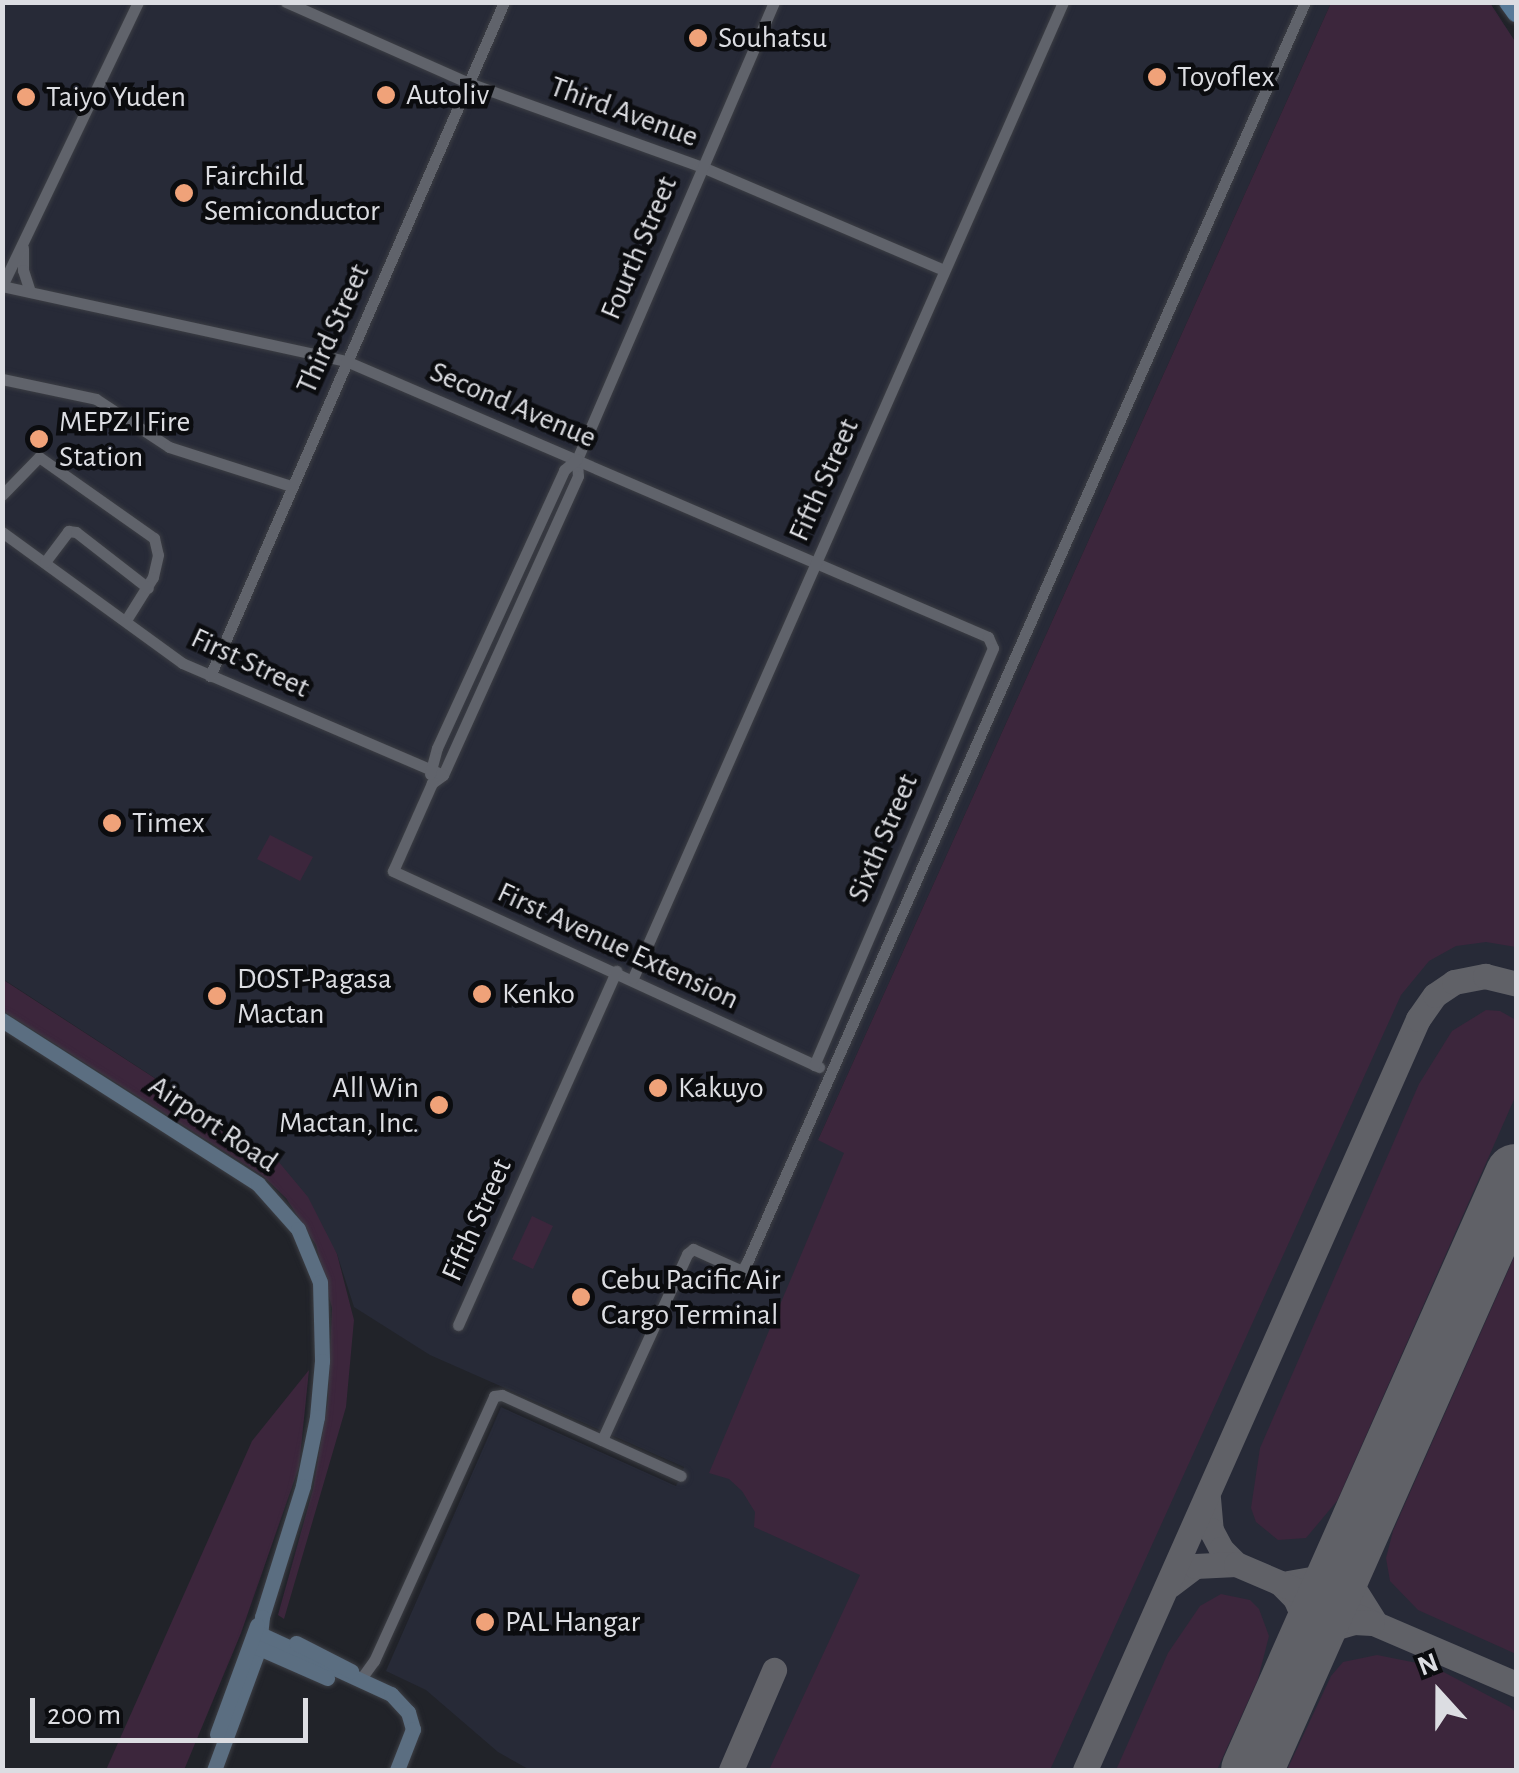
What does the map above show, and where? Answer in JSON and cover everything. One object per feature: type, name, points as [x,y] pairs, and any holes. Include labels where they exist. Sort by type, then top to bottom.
[{"type":"main road","points":[[1508,2],[1516,14]]},
{"type":"street","points":[[2,286],[138,2]]},
{"type":"street","name":"Third Avenue","points":[[286,2],[469,83],[700,166],[944,270]]},
{"type":"street","name":"Third Street","points":[[210,676],[504,2]]},
{"type":"street","name":"Fourth Street","points":[[429,768],[564,470],[577,458],[774,2]]},
{"type":"street","name":"Fifth Street","points":[[633,978],[1062,2]]},
{"type":"street","points":[[602,1440],[687,1254],[693,1249],[742,1271],[748,1260],[1305,2]]},
{"type":"street","points":[[24,243],[22,270],[30,292]]},
{"type":"street","name":"Second Avenue","points":[[2,286],[346,361],[983,633]]},
{"type":"street","points":[[2,380],[96,399],[169,447],[292,486]]},
{"type":"street","name":"Fourth Street","points":[[393,870],[432,784],[443,774],[578,476],[577,458]]},
{"type":"street","points":[[2,494],[32,459],[46,459],[154,538],[158,556],[148,588],[126,620]]},
{"type":"street","points":[[45,562],[68,531],[76,532],[148,588]]},
{"type":"street","name":"First Street","points":[[2,532],[182,663],[443,774]]},
{"type":"street","points":[[517,572],[532,578]]},
{"type":"street","points":[[493,624],[508,630]]},
{"type":"street","name":"Sixth Street","points":[[818,1066],[993,648],[983,633]]},
{"type":"street","points":[[467,682],[481,688]]},
{"type":"street","points":[[437,748],[451,755]]},
{"type":"street","points":[[429,768],[432,784]]},
{"type":"street","name":"First Avenue Extension","points":[[393,870],[818,1066]]},
{"type":"street","name":"Fifth Street","points":[[458,1325],[616,971]]},
{"type":"street","name":"Airport Road","points":[[2,1020],[258,1184],[290,1217],[310,1252],[320,1282],[318,1417],[304,1486],[214,1770]]},
{"type":"street","points":[[258,1631],[336,1681],[360,1680],[374,1662],[494,1396],[502,1395],[680,1476]]},
{"type":"street","points":[[258,1631],[274,1633],[333,1658],[360,1680],[391,1694],[412,1720],[413,1730],[397,1770]]},
{"type":"street","name":"Airport Road","points":[[205,1770],[258,1631]]},
{"type":"shaded area","points":[[2,3],[1331,3],[818,1140],[1490,3],[1516,43],[1516,1770],[530,1770],[498,1752],[426,1690],[386,1671],[501,1407],[676,1486],[684,1467],[430,1355],[354,1307],[337,1254],[273,1155],[3,979]]},
{"type":"shaded area","points":[[1331,3],[1490,3],[1516,43],[1516,947],[1486,942],[1456,946],[1429,961],[1401,995],[1050,1770],[769,1770],[860,1575],[754,1527],[755,1512],[742,1491],[729,1479],[709,1473],[844,1153],[818,1140]]},
{"type":"shaded area","points":[[270,835],[313,857],[300,881],[257,859]]},
{"type":"shaded area","points":[[2,979],[273,1155],[308,1197],[337,1254],[354,1320],[346,1407],[284,1619],[278,1615],[313,1489],[328,1400],[332,1308],[316,1245],[286,1198],[263,1176],[3,1011]]},
{"type":"shaded area","points":[[1486,1010],[1500,1011],[1516,1020],[1516,1095],[1337,1501],[1306,1538],[1278,1540],[1256,1522],[1251,1508],[1260,1448],[1419,1084],[1452,1031]]},
{"type":"shaded area","points":[[532,1216],[553,1226],[533,1269],[512,1259]]},
{"type":"shaded area","points":[[1516,1253],[1516,1654],[1418,1610],[1390,1581],[1386,1558],[1393,1531]]},
{"type":"shaded area","points":[[309,1370],[299,1467],[241,1633],[184,1770],[106,1770],[252,1441]]},
{"type":"shaded area","points":[[1221,1594],[1250,1600],[1259,1609],[1269,1636],[1258,1679],[1217,1770],[1116,1770],[1168,1653],[1200,1606]]},
{"type":"shaded area","points":[[1377,1655],[1432,1666],[1510,1707],[1516,1713],[1516,1770],[1287,1770],[1331,1676],[1343,1662]]},
{"type":"taxiway","points":[[1085,1770],[1418,1019],[1435,995],[1454,982],[1485,976],[1516,984]]},
{"type":"taxiway","points":[[1208,1498],[1211,1530],[1221,1549],[1236,1564]]},
{"type":"taxiway","points":[[1350,1550],[1352,1586],[1374,1621]]},
{"type":"taxiway","points":[[1288,1583],[1326,1576],[1350,1550]]},
{"type":"taxiway","points":[[1170,1585],[1195,1566],[1236,1564],[1516,1684]]},
{"type":"taxiway","points":[[1280,1583],[1295,1598],[1305,1620],[1304,1655]]},
{"type":"taxiway","points":[[1304,1655],[1330,1629],[1354,1622],[1372,1623]]},
{"type":"taxiway","points":[[731,1770],[774,1670]]},
{"type":"runway","points":[[1252,1770],[1516,1175]]},
{"type":"place","name":"Souhatsu","points":[[698,38]]},
{"type":"place","name":"Toyoflex","points":[[1157,77]]},
{"type":"place","name":"Autoliv","points":[[386,95]]},
{"type":"place","name":"Taiyo Yuden","points":[[26,97]]},
{"type":"place","name":"Fairchild Semiconductor","points":[[184,193]]},
{"type":"place","name":"MEPZ I Fire Station","points":[[39,439]]},
{"type":"place","name":"Timex","points":[[112,823]]},
{"type":"place","name":"Kenko","points":[[482,994]]},
{"type":"place","name":"DOST-Pagasa Mactan","points":[[217,996]]},
{"type":"place","name":"Kakuyo","points":[[658,1088]]},
{"type":"place","name":"All Win Mactan, Inc.","points":[[439,1105]]},
{"type":"place","name":"Cebu Pacific Air Cargo Terminal","points":[[581,1297]]},
{"type":"place","name":"PAL Hangar","points":[[485,1622]]}]
